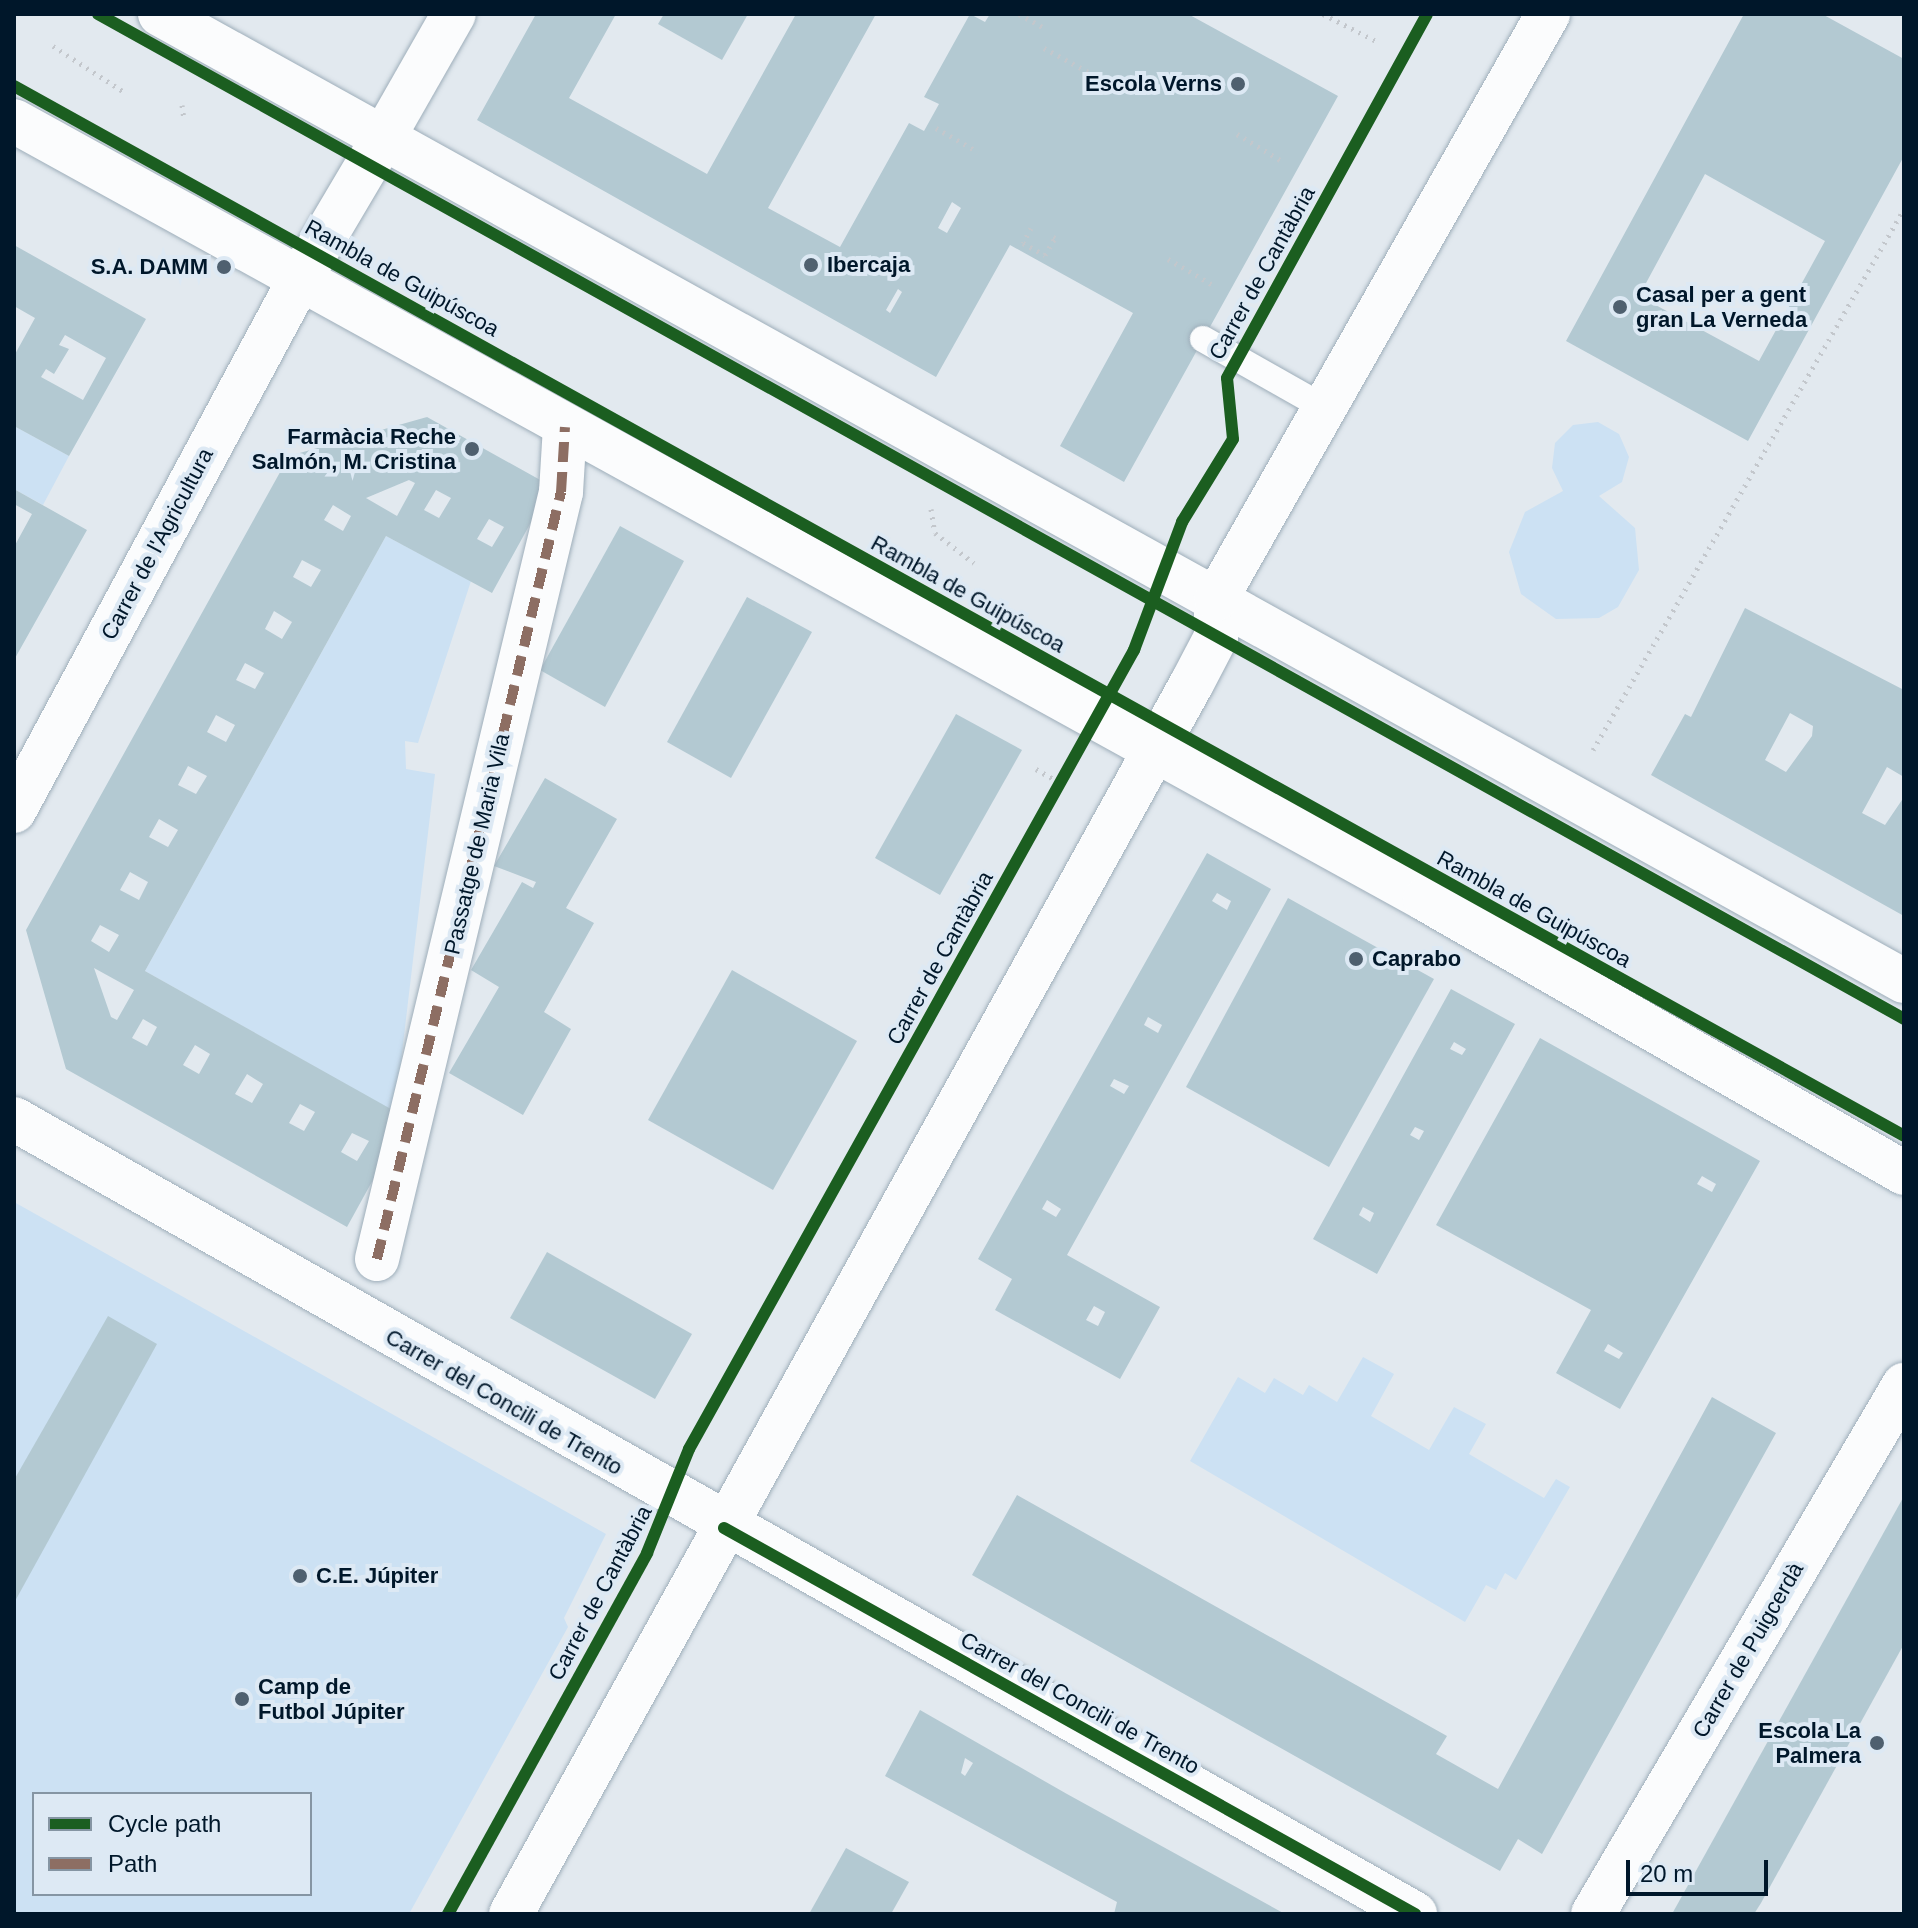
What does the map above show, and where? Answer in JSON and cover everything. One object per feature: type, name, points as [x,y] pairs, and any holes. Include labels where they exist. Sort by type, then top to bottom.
[{"type":"street","points":[[160,14],[382,140],[1904,981]]},
{"type":"street","points":[[382,140],[454,14]]},
{"type":"street","points":[[511,1914],[1216,637],[1216,599],[1548,14]]},
{"type":"street","name":"Rambla de Guipúscoa","points":[[14,121],[1096,719],[1904,1173]]},
{"type":"street","name":"Carrer de l'Agricultura","points":[[14,811],[301,277],[382,140]]},
{"type":"street","name":"Passatge de Maria Vila","points":[[377,1259],[561,492],[565,427]]},
{"type":"street","name":"Carrer del Concili de Trento","points":[[14,1119],[724,1528],[1415,1914]]},
{"type":"street","name":"Carrer de Puigcerdà","points":[[1593,1914],[1904,1385]]},
{"type":"lane","points":[[1203,339],[1325,408]]},
{"type":"path","points":[[1019,14],[1044,28]]},
{"type":"path","points":[[1323,14],[1378,42]]},
{"type":"path","points":[[53,46],[124,92]]},
{"type":"path","points":[[1044,48],[1092,74]]},
{"type":"path","points":[[182,105],[184,120]]},
{"type":"path","points":[[936,128],[978,152]]},
{"type":"path","points":[[1237,134],[1282,161]]},
{"type":"path","points":[[1593,750],[1904,209]]},
{"type":"path","points":[[1031,228],[1023,243],[1045,255],[1055,238],[1049,235]]},
{"type":"path","points":[[1168,259],[1213,285]]},
{"type":"path","points":[[931,509],[935,533],[974,563]]},
{"type":"path","points":[[1052,797],[1096,719]]},
{"type":"path","points":[[1036,769],[1053,779]]},
{"type":"shaded area","points":[[1598,422],[1619,434],[1629,457],[1622,482],[1599,496],[1635,528],[1639,570],[1618,607],[1599,618],[1556,619],[1521,594],[1509,552],[1525,512],[1563,491],[1552,468],[1555,443],[1573,425]]},
{"type":"shaded area","points":[[14,426],[69,456],[43,505],[14,489]]},
{"type":"shaded area","points":[[386,536],[471,581],[418,743],[405,741],[406,769],[435,774],[395,1112],[145,971]]},
{"type":"shaded area","name":"Camp de Futbol Júpiter","points":[[14,1202],[606,1534],[564,1618],[568,1627],[409,1914],[14,1914]]},
{"type":"shaded area","points":[[1363,1357],[1394,1374],[1371,1416],[1429,1450],[1454,1407],[1486,1424],[1469,1454],[1544,1498],[1556,1479],[1570,1487],[1516,1580],[1505,1573],[1496,1590],[1486,1585],[1465,1622],[1190,1461],[1238,1377],[1265,1393],[1274,1378],[1303,1395],[1309,1385],[1337,1402]]},
{"type":"building","points":[[536,14],[616,14],[569,98],[707,174],[796,14],[876,14],[768,208],[840,247],[909,123],[924,131],[939,104],[924,97],[970,14],[985,22],[990,14],[1188,14],[1338,96],[1124,482],[1060,446],[1133,313],[1010,245],[936,377],[477,120]],"holes":[[[952,202],[961,208],[947,233],[938,228]],[[898,289],[902,292],[890,313],[886,310]]]},
{"type":"building","points":[[664,14],[748,14],[722,60],[658,24]]},
{"type":"building","points":[[1744,14],[1822,14],[1904,59],[1904,156],[1748,441],[1566,341]],"holes":[[[1705,174],[1825,241],[1759,361],[1639,296]]]},
{"type":"building","points":[[14,245],[146,319],[69,456],[14,426],[14,356],[35,318],[14,306]],"holes":[[[65,335],[106,358],[83,400],[41,377],[46,369],[54,374],[69,349],[59,345]]]},
{"type":"building","points":[[427,417],[551,486],[492,593],[386,536],[145,971],[407,1118],[347,1227],[66,1069],[26,930],[289,456]],"holes":[[[409,480],[415,483],[397,516],[366,498]],[[436,490],[451,498],[439,518],[424,510]],[[333,505],[351,516],[343,531],[324,520]],[[489,519],[504,527],[492,547],[477,539]],[[302,560],[321,570],[311,587],[293,577]],[[274,611],[292,622],[282,639],[265,629]],[[245,663],[264,673],[255,689],[236,680]],[[216,715],[235,725],[226,742],[207,732]],[[188,766],[207,776],[196,794],[178,785]],[[159,819],[178,830],[168,847],[149,837]],[[130,872],[148,882],[139,900],[120,890]],[[100,925],[119,935],[109,952],[91,941]],[[94,968],[134,990],[117,1020],[111,1017]],[[143,1019],[157,1027],[147,1046],[132,1038]],[[195,1045],[210,1054],[199,1074],[183,1065]],[[247,1074],[263,1084],[252,1103],[235,1094]],[[300,1104],[315,1112],[304,1131],[289,1123]],[[352,1133],[369,1141],[357,1161],[341,1152]]]},
{"type":"building","points":[[14,489],[87,530],[14,660],[14,547],[32,514],[14,504]]},
{"type":"building","points":[[620,526],[684,561],[605,707],[540,670]]},
{"type":"building","points":[[747,597],[812,632],[731,778],[667,742]]},
{"type":"building","points":[[1745,608],[1904,690],[1904,777],[1887,767],[1862,813],[1885,825],[1904,797],[1904,916],[1651,775],[1685,714],[1691,717]],"holes":[[[1790,713],[1813,726],[1812,736],[1786,772],[1765,760]]]},
{"type":"building","points":[[956,714],[1022,750],[940,895],[875,858]]},
{"type":"building","points":[[545,778],[617,819],[566,908],[594,923],[544,1012],[571,1029],[523,1115],[449,1073],[499,987],[471,970],[522,882],[533,888],[536,882],[494,866]]},
{"type":"building","points":[[1207,853],[1271,889],[1067,1255],[1160,1307],[1120,1379],[995,1310],[1012,1279],[978,1259]],"holes":[[[1217,893],[1231,901],[1227,910],[1212,901]],[[1148,1017],[1162,1025],[1158,1033],[1144,1025]],[[1114,1079],[1129,1086],[1124,1094],[1110,1086]],[[1047,1200],[1061,1209],[1056,1217],[1042,1209]],[[1094,1306],[1105,1312],[1098,1326],[1086,1320]]]},
{"type":"building","points":[[1288,898],[1434,979],[1329,1167],[1186,1087]]},
{"type":"building","points":[[732,970],[857,1041],[773,1190],[648,1120]]},
{"type":"building","points":[[1451,989],[1515,1024],[1377,1274],[1313,1239]],"holes":[[[1454,1042],[1466,1049],[1462,1055],[1450,1049]],[[1415,1127],[1424,1131],[1419,1140],[1410,1135]],[[1363,1207],[1374,1213],[1370,1222],[1359,1215]]]},
{"type":"building","points":[[1540,1038],[1760,1161],[1620,1409],[1556,1373],[1591,1310],[1436,1225]],"holes":[[[1702,1176],[1716,1184],[1712,1192],[1697,1184]],[[1608,1344],[1623,1353],[1619,1359],[1604,1351]]]},
{"type":"building","points":[[547,1252],[692,1334],[655,1399],[510,1318]]},
{"type":"building","points":[[108,1316],[157,1344],[14,1603],[14,1480]]},
{"type":"building","points":[[1712,1397],[1776,1433],[1542,1854],[1518,1839],[1500,1871],[972,1575],[1017,1495],[1447,1736],[1436,1754],[1498,1789]]},
{"type":"building","points":[[1904,1496],[1904,1644],[1761,1903],[1754,1914],[1672,1914]]},
{"type":"building","points":[[920,1710],[1285,1914],[1114,1914],[1117,1902],[885,1776]],"holes":[[[965,1758],[973,1763],[965,1776],[961,1773]]]},
{"type":"building","points":[[846,1848],[909,1882],[891,1914],[809,1914]]},
{"type":"marked path","points":[[377,1259],[561,492],[565,427]]},
{"type":"cycle path","points":[[98,14],[1904,1019]]},
{"type":"cycle path","name":"Carrer de Cantàbria","points":[[448,1914],[647,1553],[689,1449],[1134,650],[1182,522],[1233,439],[1227,378],[1427,14]]},
{"type":"cycle path","points":[[14,86],[1904,1136]]},
{"type":"cycle path","points":[[724,1528],[1415,1914]]},
{"type":"place","name":"Escola Verns","points":[[1238,84]]},
{"type":"place","name":"Ibercaja","points":[[811,265]]},
{"type":"place","name":"S.A. DAMM","points":[[224,267]]},
{"type":"place","name":"Casal per a gent gran La Verneda","points":[[1620,307]]},
{"type":"place","name":"Farmàcia Reche Salmón, M. Cristina","points":[[472,449]]},
{"type":"place","name":"Caprabo","points":[[1356,959]]},
{"type":"place","name":"C.E. Júpiter","points":[[300,1576]]},
{"type":"place","name":"Camp de Futbol Júpiter","points":[[242,1699]]},
{"type":"place","name":"Escola La Palmera","points":[[1877,1743]]}]
